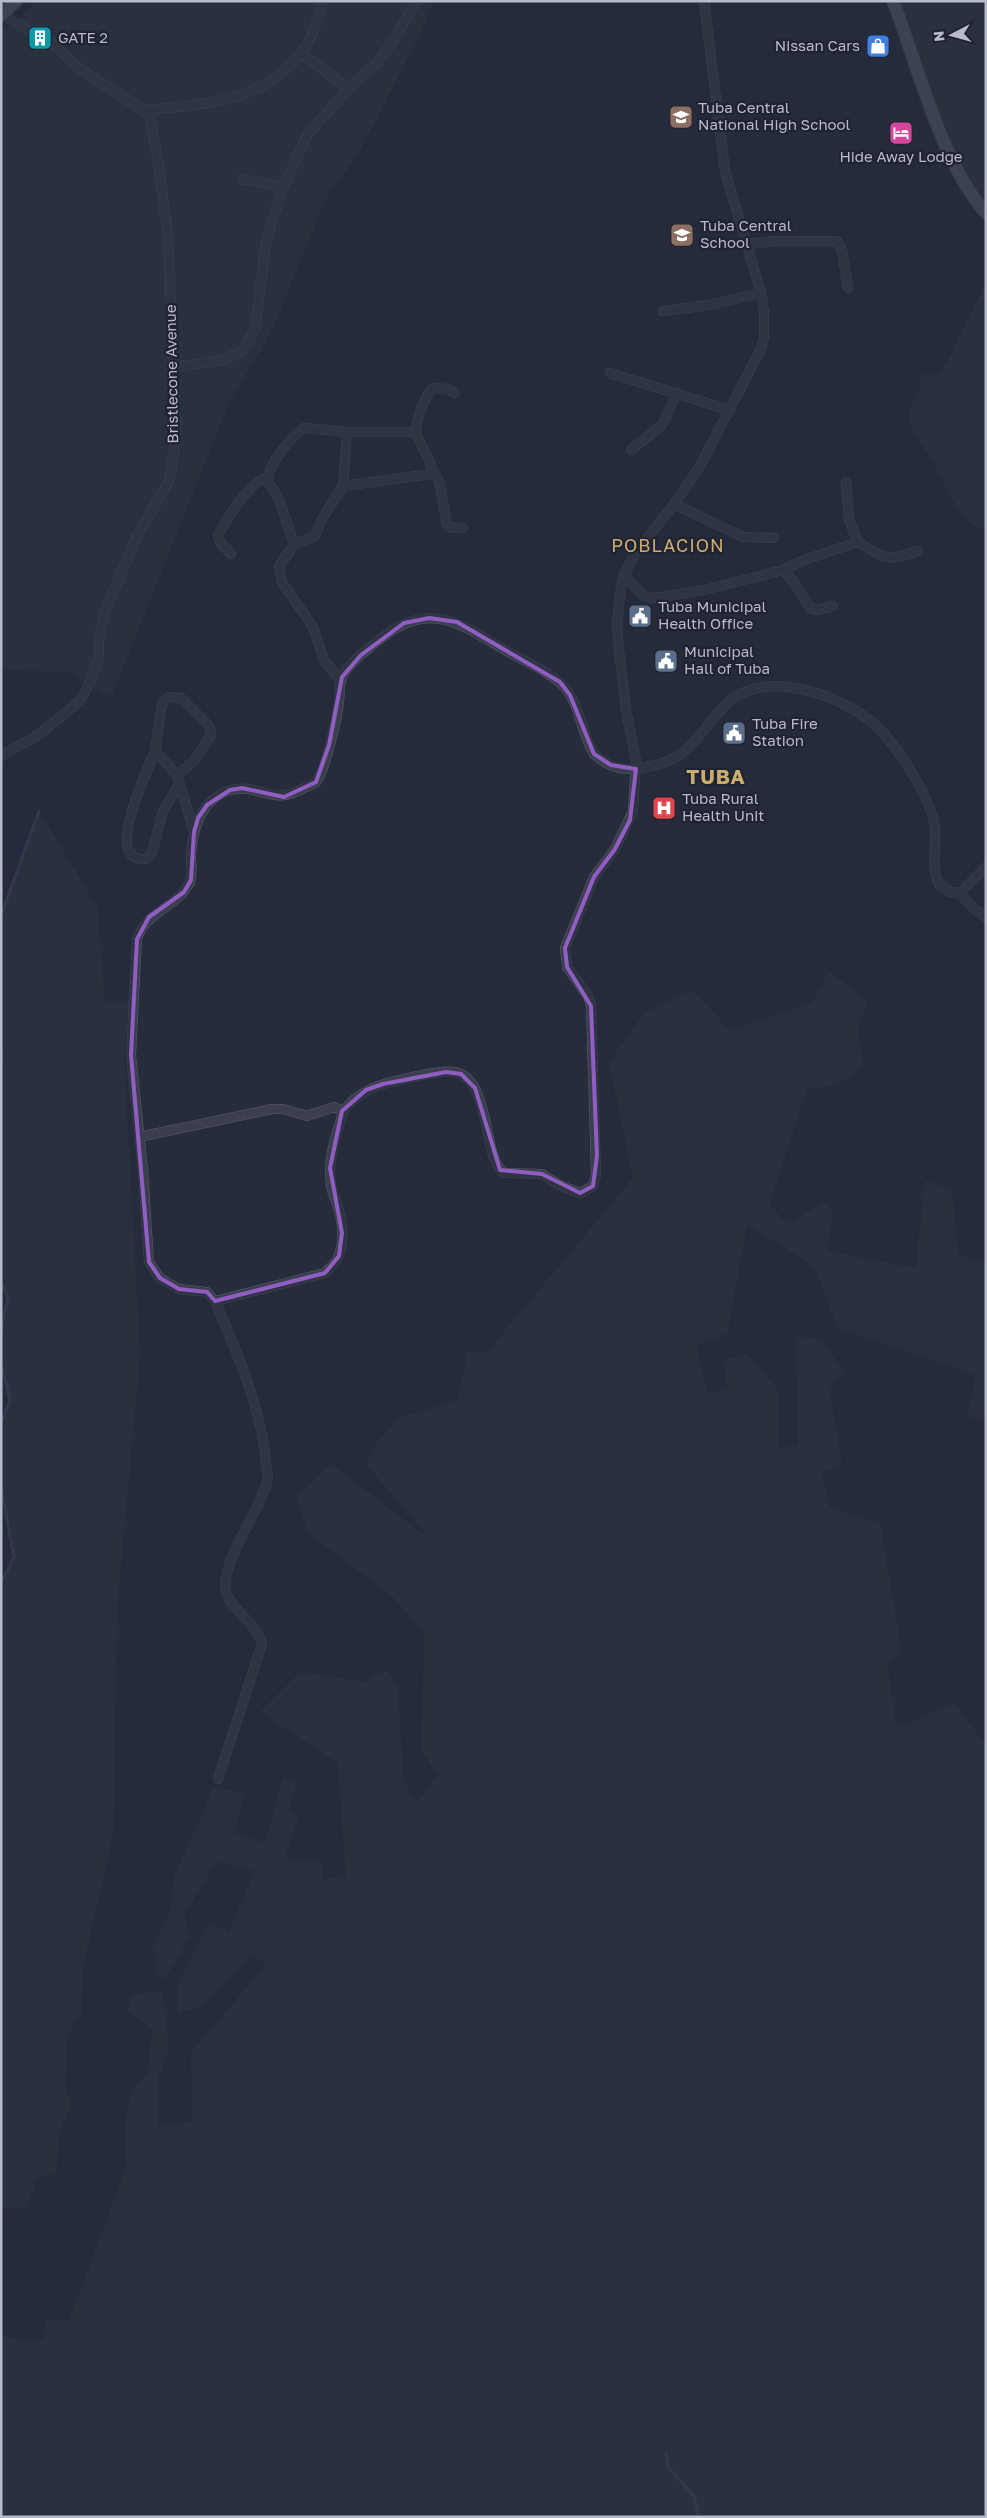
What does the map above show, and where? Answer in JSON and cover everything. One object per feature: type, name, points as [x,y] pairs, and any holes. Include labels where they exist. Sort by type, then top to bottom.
[{"type":"main road","points":[[2,15],[16,1]]},
{"type":"main road","points":[[893,1],[955,166],[976,202],[986,213]]},
{"type":"street","points":[[2,15],[40,38],[93,79],[143,110],[216,103],[246,94],[267,84],[301,54],[315,27],[323,1]]},
{"type":"street","points":[[174,367],[224,360],[243,350],[255,330],[265,249],[283,187],[308,134],[349,89],[377,63],[416,1]]},
{"type":"street","points":[[216,1301],[325,1273],[339,1256],[342,1222],[332,1193],[330,1154],[342,1111],[366,1090],[383,1084],[434,1073],[454,1072],[467,1078],[475,1088],[488,1126],[492,1156],[500,1170],[512,1173],[542,1174],[561,1186],[580,1193],[593,1186],[596,1176],[597,1156],[591,1006],[588,996],[567,967],[565,948],[594,877],[615,849],[630,820],[636,769],[635,750],[626,710],[618,642],[618,601],[624,575],[648,534],[674,504],[700,466],[764,338],[764,312],[761,292],[725,171],[704,1]]},
{"type":"street","points":[[301,54],[349,89]]},
{"type":"street","name":"Bristlecone Avenue","points":[[1,756],[35,737],[80,700],[88,687],[100,656],[100,639],[104,614],[136,538],[168,481],[172,468],[176,430],[168,236],[158,160],[150,118],[143,110]]},
{"type":"street","points":[[242,179],[283,187]]},
{"type":"street","points":[[747,244],[774,241],[837,241],[842,250],[848,288]]},
{"type":"street","points":[[662,311],[709,305],[761,292]]},
{"type":"street","points":[[610,373],[729,410]]},
{"type":"street","points":[[455,394],[439,388],[428,392],[422,405],[416,432],[439,481],[447,524],[449,527],[463,528]]},
{"type":"street","points":[[631,450],[662,425],[677,393]]},
{"type":"street","points":[[294,545],[280,503],[268,481],[271,468],[302,430],[314,428],[347,432],[416,432]]},
{"type":"street","points":[[341,681],[324,660],[313,627],[280,576],[282,560],[294,545],[315,536],[321,521],[343,486],[347,432]]},
{"type":"street","points":[[343,486],[429,476],[432,468]]},
{"type":"street","points":[[231,554],[220,542],[218,535],[247,492],[258,481],[264,479],[268,481]]},
{"type":"street","points":[[846,482],[850,520],[858,542],[886,558],[896,559],[918,552]]},
{"type":"street","points":[[674,504],[743,536],[774,538]]},
{"type":"street","points":[[624,575],[642,596],[655,598],[704,590],[783,570],[804,560],[858,542]]},
{"type":"street","points":[[783,570],[794,582],[810,608],[817,610],[833,606]]},
{"type":"street","points":[[218,1779],[262,1644],[257,1632],[228,1596],[226,1580],[230,1566],[268,1480],[259,1416],[216,1301],[206,1292],[179,1289],[170,1284],[160,1278],[149,1262],[131,1055],[137,939],[140,930],[150,917],[184,892],[191,880],[194,832],[198,818],[207,806],[220,795],[230,790],[242,788],[284,797],[298,793],[316,782],[329,745],[339,704],[341,681],[347,669],[361,655],[404,623],[429,618],[457,622],[560,682],[570,695],[594,754],[610,765],[636,769],[664,764],[673,760],[701,735],[726,705],[745,692],[787,687],[837,701],[855,709],[876,725],[890,740],[918,784],[930,810],[935,827],[935,878],[944,889],[960,893],[974,909],[986,917]]},
{"type":"street","points":[[169,697],[182,698],[210,728],[211,735],[194,761],[178,780],[163,811],[152,853],[148,858],[142,860],[133,858],[128,852],[126,838],[138,792],[156,751],[162,704],[169,697]]},
{"type":"street","points":[[156,751],[178,780],[194,832]]},
{"type":"street","points":[[960,893],[986,867]]},
{"type":"street","points":[[139,1137],[272,1109],[283,1109],[307,1116],[334,1107],[342,1111]]},
{"type":"highlighted area","points":[[429,618],[457,622],[560,682],[570,695],[594,754],[611,765],[636,769],[630,820],[615,849],[594,877],[565,948],[567,967],[591,1006],[597,1156],[593,1186],[580,1193],[542,1174],[500,1170],[475,1088],[461,1074],[446,1072],[383,1084],[366,1090],[342,1111],[330,1168],[342,1233],[339,1256],[325,1273],[215,1301],[207,1292],[179,1289],[160,1278],[149,1262],[131,1055],[137,939],[149,917],[184,892],[191,880],[194,832],[198,818],[207,805],[230,790],[242,788],[284,797],[316,782],[329,745],[342,677],[361,655],[404,623]]},
{"type":"shaded area","points":[[35,1],[434,1],[419,37],[357,156],[326,198],[279,313],[259,353],[229,402],[111,697],[67,672],[1,670],[1,27],[15,25]]},
{"type":"shaded area","points":[[897,1],[986,1],[986,200],[962,171]]},
{"type":"shaded area","points":[[986,282],[986,527],[980,530],[961,515],[929,455],[914,435],[908,415],[920,387],[920,375],[937,375],[950,357]]},
{"type":"shaded area","points":[[39,811],[97,906],[105,1001],[129,1001],[124,1060],[140,1355],[117,1606],[113,1835],[82,1971],[81,2015],[67,2035],[65,2088],[72,2104],[59,2133],[56,2174],[38,2178],[25,2209],[1,2208],[1,1583],[14,1556],[1,1487],[1,1424],[10,1400],[1,1363],[1,1332],[8,1297],[1,1282],[1,916]]},
{"type":"shaded area","points":[[829,972],[868,1001],[858,1029],[863,1068],[836,1085],[807,1089],[769,1204],[787,1224],[823,1203],[833,1209],[827,1251],[916,1268],[925,1181],[952,1189],[958,1253],[986,1265],[986,1420],[967,1416],[976,1375],[838,1328],[814,1266],[747,1224],[727,1334],[696,1346],[708,1394],[728,1390],[723,1360],[747,1354],[778,1390],[779,1448],[798,1445],[796,1336],[822,1339],[844,1374],[828,1384],[842,1467],[821,1471],[830,1508],[880,1523],[902,1652],[887,1665],[897,1728],[954,1702],[986,1745],[986,2517],[1,2517],[1,2336],[43,2342],[46,2319],[69,2321],[127,2166],[125,2125],[132,2089],[147,2075],[153,2029],[126,2010],[134,1994],[162,1991],[169,2048],[158,2079],[158,2125],[192,2122],[191,2053],[266,1965],[253,1955],[205,2005],[178,2013],[178,1985],[209,1922],[229,1932],[255,1871],[216,1862],[184,1915],[190,1937],[166,1977],[157,1978],[155,1942],[171,1911],[173,1880],[214,1787],[244,1794],[234,1833],[265,1843],[283,1778],[297,1782],[288,1812],[298,1817],[285,1858],[322,1862],[323,1880],[346,1876],[338,1763],[260,1712],[300,1672],[365,1682],[387,1670],[398,1687],[403,1780],[417,1802],[437,1776],[422,1750],[424,1632],[393,1597],[308,1533],[297,1496],[331,1464],[432,1541],[366,1464],[376,1444],[399,1418],[458,1400],[468,1352],[488,1351],[633,1178],[609,1062],[643,1015],[693,990],[729,1030],[811,1004]]},
{"type":"waterway","points":[[1,916],[39,811]]},
{"type":"waterway","points":[[1,1044],[1,1065]]},
{"type":"waterway","points":[[1,1282],[8,1297],[1,1332]]},
{"type":"waterway","points":[[1,1363],[10,1400],[1,1424]]},
{"type":"waterway","points":[[1,1487],[14,1557],[1,1583]]},
{"type":"waterway","points":[[666,2452],[668,2467],[694,2496],[699,2517]]},
{"type":"tunnel","points":[[35,37],[42,43]]},
{"type":"place","name":"GATE 2","points":[[40,38]]},
{"type":"place","name":"Nissan Cars","points":[[878,46]]},
{"type":"place","name":"Tuba Central National High School","points":[[681,117]]},
{"type":"place","name":"Hide Away Lodge","points":[[901,133]]},
{"type":"place","name":"Tuba Central School","points":[[682,235]]},
{"type":"place","name":"Tuba Municipal Health Office","points":[[640,616]]},
{"type":"place","name":"Municipal Hall of Tuba","points":[[666,661]]},
{"type":"place","name":"Tuba Fire Station","points":[[734,733]]},
{"type":"place","name":"Tuba Rural Health Unit","points":[[664,808]]},
{"type":"district","name":"POBLACION","points":[[668,546]]},
{"type":"district","name":"TUBA","points":[[716,777]]}]
